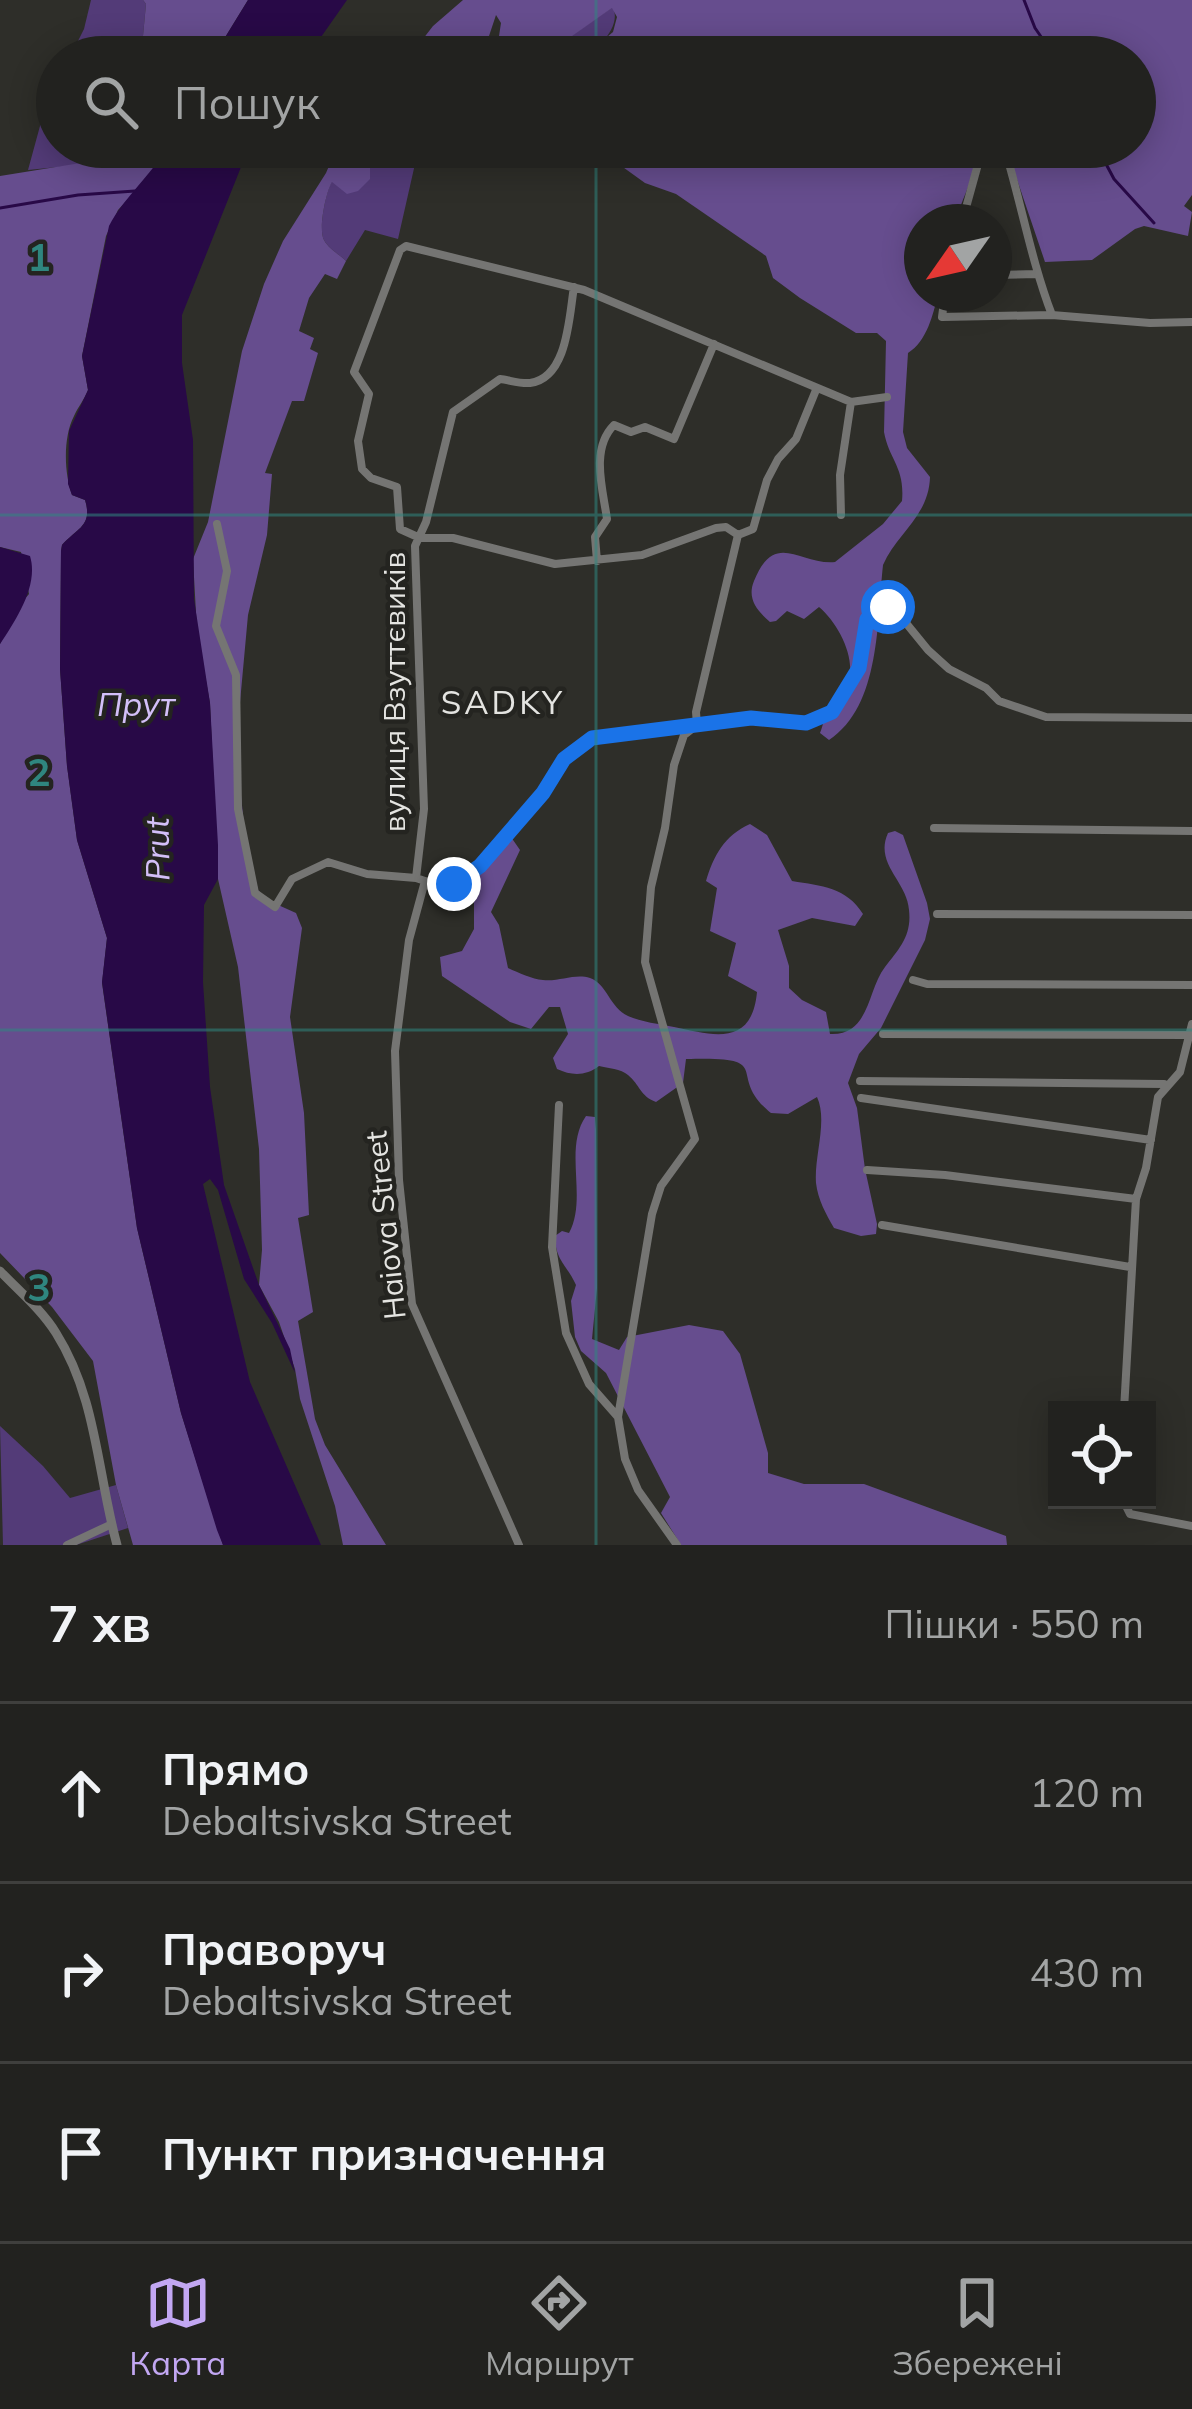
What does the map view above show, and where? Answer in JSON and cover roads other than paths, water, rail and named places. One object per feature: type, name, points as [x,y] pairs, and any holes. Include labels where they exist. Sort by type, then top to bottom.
[{"type":"street","points":[[967,204],[977,168]]},
{"type":"street","points":[[1010,168],[1035,254],[1036,274],[1052,315]]},
{"type":"street","points":[[574,287],[562,350],[546,377],[532,383],[500,379],[453,412],[420,538],[400,530],[398,487],[365,474],[359,456],[369,394],[353,372],[400,250],[406,246],[574,287],[851,402],[886,397]]},
{"type":"street","points":[[1012,275],[1036,274]]},
{"type":"street","points":[[943,312],[942,317],[1052,315],[1192,322]]},
{"type":"street","points":[[597,561],[595,537],[608,519],[599,480],[606,433],[614,425],[631,432],[645,427],[674,439],[714,344]]},
{"type":"street","points":[[697,725],[696,712],[738,535],[753,530],[767,480],[796,439],[817,390]]},
{"type":"street","points":[[841,515],[840,475],[851,402]]},
{"type":"street","points":[[217,524],[227,571],[216,626],[236,676],[238,809],[255,893],[275,907],[292,879],[328,862],[367,874],[454,884],[469,877],[543,793],[564,759],[592,738],[751,718],[819,720],[832,712],[852,682],[864,650],[867,619],[880,606],[905,620],[950,669],[1024,713],[1192,718]]},
{"type":"street","name":"вулиця Взуттєвиків","points":[[420,880],[424,809],[421,644],[413,564],[420,538],[453,538],[555,564],[643,555],[716,528],[726,527],[738,535]]},
{"type":"street","points":[[677,1545],[654,1518],[630,1474],[618,1417],[652,1214],[662,1186],[695,1139],[645,962],[651,887],[674,765],[684,735],[697,725]]},
{"type":"street","points":[[934,828],[1192,831]]},
{"type":"street","name":"Haiova Street","points":[[420,880],[395,1051],[399,1180],[412,1304],[519,1545]]},
{"type":"street","points":[[938,914],[1192,915]]},
{"type":"street","points":[[913,980],[928,984],[1192,985]]},
{"type":"street","points":[[1124,1401],[1136,1198],[1158,1097],[1180,1072],[1192,1024]]},
{"type":"street","points":[[883,1034],[1187,1035]]},
{"type":"street","points":[[860,1081],[1168,1084]]},
{"type":"street","points":[[861,1098],[1151,1140]]},
{"type":"street","points":[[559,1105],[552,1247],[556,1285],[576,1362],[618,1417]]},
{"type":"street","points":[[867,1170],[1136,1198]]},
{"type":"street","points":[[882,1226],[1130,1267]]},
{"type":"street","points":[[0,1271],[53,1328],[78,1372],[117,1545]]},
{"type":"street","points":[[1128,1509],[1130,1514],[1192,1526]]},
{"type":"street","points":[[67,1545],[112,1524]]},
{"type":"water","points":[[248,0],[347,0],[322,36],[226,36]]},
{"type":"water","name":"Прут","points":[[153,168],[241,168],[182,315],[182,363],[193,440],[194,599],[210,703],[218,845],[218,879],[204,905],[203,982],[210,1087],[224,1185],[259,1285],[290,1349],[295,1373],[272,1323],[244,1279],[218,1190],[210,1179],[203,1184],[250,1382],[321,1545],[223,1545],[217,1530],[181,1413],[137,1228],[102,982],[107,938],[77,840],[60,669],[61,551],[87,516],[85,500],[72,495],[68,484],[69,431],[88,390],[82,356],[109,226]]},
{"type":"water","points":[[0,547],[30,556],[32,567],[24,602],[0,644]]},
{"type":"waterway","points":[[1024,0],[1041,36]]},
{"type":"waterway","points":[[1108,168],[1154,223]]},
{"type":"waterway","points":[[0,208],[135,191]]},
{"type":"district","name":"SADKY","points":[[503,702]]},
{"type":"water label","name":"Prut","points":[[157,849]]}]
